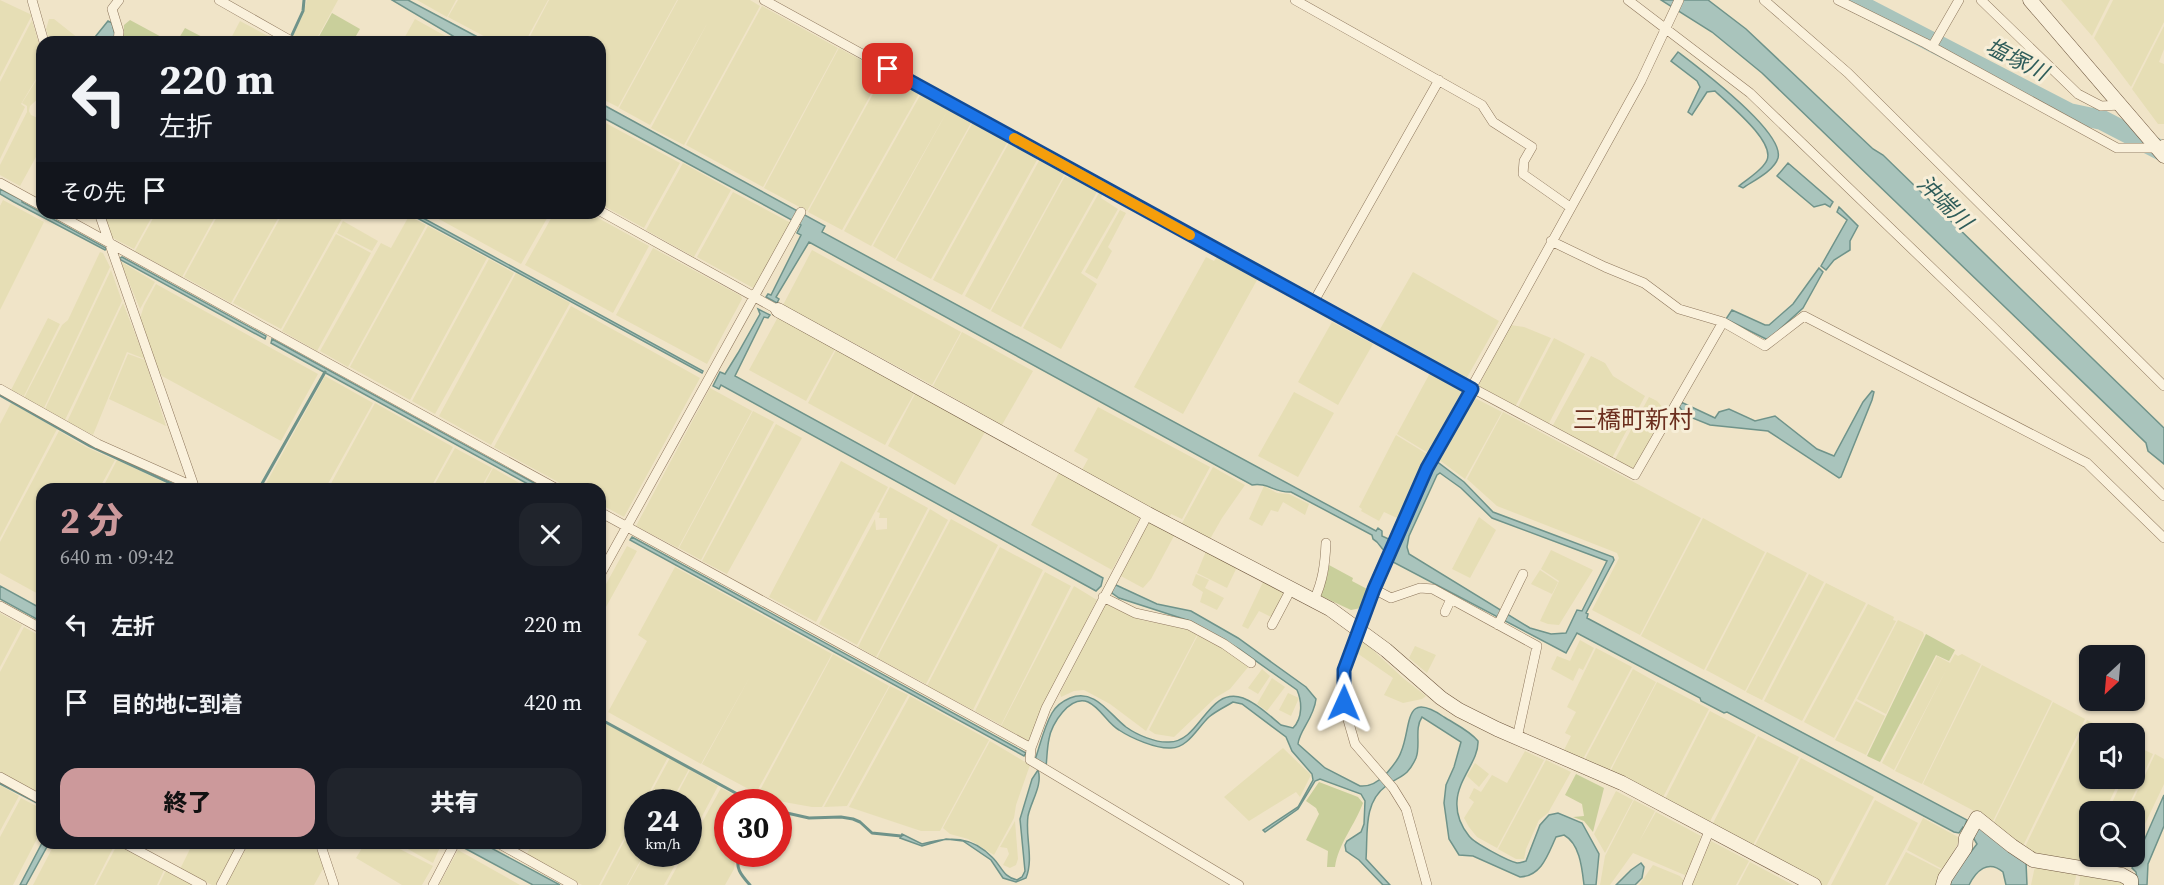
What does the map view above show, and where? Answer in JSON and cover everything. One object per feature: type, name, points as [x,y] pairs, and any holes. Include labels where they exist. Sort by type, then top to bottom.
[{"type":"street","points":[[32,0],[43,36]]},
{"type":"street","points":[[119,0],[112,9],[120,32],[119,36]]},
{"type":"street","points":[[219,0],[282,36]]},
{"type":"street","points":[[764,0],[1312,303],[1635,475],[1723,322]]},
{"type":"street","points":[[1295,0],[1482,105],[1492,122],[1532,147],[1524,161],[1523,174],[1570,207]]},
{"type":"street","points":[[1628,0],[1750,93],[1992,326],[2164,496]]},
{"type":"street","points":[[1427,885],[1406,809],[1393,788],[1355,744],[1344,706],[1344,670],[1374,589],[1427,468],[1641,81],[1679,0]]},
{"type":"street","points":[[1764,0],[1848,73],[2164,386]]},
{"type":"street","points":[[1838,0],[1932,47],[2117,148],[2162,149]]},
{"type":"street","points":[[1932,47],[1959,0]]},
{"type":"street","points":[[1981,0],[2078,94],[2101,106],[2121,105]]},
{"type":"street","points":[[2030,0],[2162,149]]},
{"type":"street","points":[[1312,303],[1439,80]]},
{"type":"street","points":[[0,183],[36,203]]},
{"type":"street","points":[[606,564],[758,299],[801,212]]},
{"type":"street","points":[[606,214],[1148,514],[1330,609],[1358,628],[1441,698],[1459,710],[1517,738],[1622,783],[1814,885]]},
{"type":"street","points":[[66,219],[546,483]]},
{"type":"street","points":[[101,219],[194,483]]},
{"type":"street","points":[[1551,241],[1644,283],[1679,309],[1723,322],[1765,346],[1804,316],[2087,463],[2164,538]]},
{"type":"street","points":[[0,388],[98,444],[185,483]]},
{"type":"street","points":[[1148,514],[1046,708],[1031,748],[1030,760],[1239,885]]},
{"type":"street","points":[[606,516],[1031,748]]},
{"type":"street","points":[[1314,600],[1322,584],[1326,543]]},
{"type":"street","points":[[1498,625],[1523,574]]},
{"type":"street","points":[[1374,589],[1391,598],[1420,588],[1433,590],[1537,646],[1517,738]]},
{"type":"street","points":[[1272,625],[1291,589]]},
{"type":"street","points":[[1104,596],[1135,613],[1189,625],[1224,644],[1251,663]]},
{"type":"street","points":[[1445,612],[1451,599]]},
{"type":"street","points":[[0,606],[36,625]]},
{"type":"street","points":[[0,777],[36,797]]},
{"type":"street","points":[[1943,885],[1945,878],[1965,848],[1966,838],[1977,818],[2033,860],[2122,875],[2131,880],[2132,885]]},
{"type":"street","points":[[1687,885],[1710,829]]},
{"type":"street","points":[[135,849],[202,885]]},
{"type":"street","points":[[221,885],[240,849]]},
{"type":"street","points":[[322,849],[334,885]]},
{"type":"street","points":[[433,885],[452,849]]},
{"type":"street","points":[[509,849],[573,885]]},
{"type":"shaded area","points":[[0,0],[32,15],[0,77]]},
{"type":"shaded area","points":[[307,0],[338,0],[318,36],[293,35]]},
{"type":"shaded area","points":[[417,0],[456,0],[447,17]]},
{"type":"shaded area","points":[[458,0],[548,0],[528,36],[484,36],[448,17]]},
{"type":"shaded area","points":[[549,0],[677,0],[618,107],[606,101],[606,36],[530,36]]},
{"type":"shaded area","points":[[678,0],[750,0],[760,6],[684,145],[651,128],[708,22],[650,125],[619,108]]},
{"type":"shaded area","points":[[2061,0],[2110,0],[2092,36]]},
{"type":"shaded area","points":[[2113,0],[2164,0],[2164,22],[2131,87],[2094,38]]},
{"type":"shaded area","points":[[762,6],[838,48],[763,187],[686,145]]},
{"type":"shaded area","points":[[49,19],[54,19],[75,36],[48,36],[46,29]]},
{"type":"shaded area","points":[[415,19],[445,36],[405,36]]},
{"type":"shaded area","points":[[32,20],[37,36],[36,79],[21,104],[25,107],[0,159],[0,82]]},
{"type":"shaded area","points":[[240,21],[268,36],[232,36]]},
{"type":"shaded area","points":[[2164,26],[2164,49],[2159,62],[2164,64],[2164,124],[2158,124],[2132,89]]},
{"type":"shaded area","points":[[839,48],[883,72],[807,211],[764,188]]},
{"type":"shaded area","points":[[885,72],[920,92],[842,230],[808,212]]},
{"type":"shaded area","points":[[36,81],[36,100],[30,106],[29,111],[36,117],[36,157],[20,186],[0,175],[0,165],[27,112],[27,106],[22,103]]},
{"type":"shaded area","points":[[922,92],[949,108],[871,246],[844,231]]},
{"type":"shaded area","points":[[949,108],[972,121],[895,259],[873,246]]},
{"type":"shaded area","points":[[973,122],[1008,141],[931,279],[896,260]]},
{"type":"shaded area","points":[[606,123],[680,163],[644,228],[606,207]]},
{"type":"shaded area","points":[[1010,141],[1038,158],[962,295],[933,280]]},
{"type":"shaded area","points":[[1040,159],[1065,173],[990,310],[965,296]]},
{"type":"shaded area","points":[[683,163],[731,190],[694,257],[646,230]]},
{"type":"shaded area","points":[[1070,174],[1098,190],[1021,327],[991,311],[1065,176],[1068,178]]},
{"type":"shaded area","points":[[1100,191],[1103,193],[1101,198],[1118,209],[1081,273],[1097,284],[1061,349],[1023,328]]},
{"type":"shaded area","points":[[733,192],[791,223],[755,289],[697,257]]},
{"type":"shaded area","points":[[3,200],[44,222],[0,310],[0,206]]},
{"type":"shaded area","points":[[1120,210],[1126,213],[1108,247],[1112,251],[1097,279],[1085,272]]},
{"type":"shaded area","points":[[106,219],[151,219],[134,249],[111,237]]},
{"type":"shaded area","points":[[153,219],[214,219],[182,277],[135,251]]},
{"type":"shaded area","points":[[216,219],[278,219],[231,303],[184,277]]},
{"type":"shaded area","points":[[280,219],[342,219],[281,329],[233,303]]},
{"type":"shaded area","points":[[407,219],[415,219],[426,225],[348,367],[320,351],[381,243],[391,248]]},
{"type":"shaded area","points":[[439,219],[547,219],[521,264]]},
{"type":"shaded area","points":[[551,219],[600,219],[649,246],[613,313],[525,265]]},
{"type":"shaded area","points":[[343,221],[378,241],[372,251],[337,233]]},
{"type":"shaded area","points":[[428,226],[487,258],[410,400],[350,367]]},
{"type":"shaded area","points":[[336,234],[371,253],[317,351],[282,331]]},
{"type":"shaded area","points":[[653,248],[741,296],[742,299],[707,364],[616,315]]},
{"type":"shaded area","points":[[812,250],[961,332],[932,385],[783,305]]},
{"type":"shaded area","points":[[100,252],[103,253],[110,267],[44,408],[24,398],[62,325],[68,320]]},
{"type":"shaded area","points":[[1206,257],[1214,261],[1217,257],[1257,280],[1183,414],[1134,387]]},
{"type":"shaded area","points":[[489,259],[514,273],[435,414],[412,401]]},
{"type":"shaded area","points":[[120,261],[155,282],[140,309]]},
{"type":"shaded area","points":[[111,270],[122,301],[65,420],[45,409]]},
{"type":"shaded area","points":[[1413,272],[1499,321],[1465,381],[1379,331]]},
{"type":"shaded area","points":[[516,273],[570,303],[491,445],[439,416]]},
{"type":"shaded area","points":[[156,284],[318,374],[281,441],[162,376],[155,364],[140,318]]},
{"type":"shaded area","points":[[123,303],[145,359],[127,352],[93,435],[67,422]]},
{"type":"shaded area","points":[[571,306],[700,378],[624,517],[606,507],[606,483],[560,483],[494,447]]},
{"type":"shaded area","points":[[778,317],[835,349],[806,401],[749,370]]},
{"type":"shaded area","points":[[48,318],[60,324],[24,396],[11,390]]},
{"type":"shaded area","points":[[1332,322],[1373,344],[1338,405],[1298,382]]},
{"type":"shaded area","points":[[1510,325],[1524,327],[1551,338],[1515,407],[1478,387]]},
{"type":"shaded area","points":[[962,332],[1033,371],[1002,425],[933,386]]},
{"type":"shaded area","points":[[1554,338],[1585,354],[1548,425],[1517,409]]},
{"type":"shaded area","points":[[836,350],[915,392],[885,445],[808,403]]},
{"type":"shaded area","points":[[128,354],[145,360],[166,426],[109,399]]},
{"type":"shaded area","points":[[1591,356],[1605,363],[1613,376],[1645,396],[1612,458],[1552,427]]},
{"type":"shaded area","points":[[1430,373],[1462,391],[1428,453],[1397,434]]},
{"type":"shaded area","points":[[325,376],[373,403],[328,483],[266,483]]},
{"type":"shaded area","points":[[710,388],[752,411],[678,548],[636,526]]},
{"type":"shaded area","points":[[916,392],[985,432],[955,485],[888,446]]},
{"type":"shaded area","points":[[1294,392],[1334,413],[1298,477],[1258,456]]},
{"type":"shaded area","points":[[1473,397],[1502,412],[1465,479],[1438,459],[1469,399]]},
{"type":"shaded area","points":[[1649,397],[1657,401],[1665,410],[1636,466],[1630,470],[1614,461]]},
{"type":"shaded area","points":[[11,403],[57,429],[0,538],[0,424]]},
{"type":"shaded area","points":[[375,403],[453,447],[433,483],[331,483]]},
{"type":"shaded area","points":[[1098,407],[1210,467],[1182,519],[1171,514],[1169,518],[1082,470],[1088,459],[1074,451]]},
{"type":"shaded area","points":[[753,411],[774,422],[701,560],[679,548]]},
{"type":"shaded area","points":[[1503,412],[1701,518],[1640,635],[1592,610],[1619,558],[1617,553],[1497,506],[1467,479]]},
{"type":"shaded area","points":[[776,424],[802,438],[727,574],[702,561]]},
{"type":"shaded area","points":[[59,431],[115,460],[102,483],[36,483],[36,593],[0,573],[0,542]]},
{"type":"shaded area","points":[[1396,435],[1427,454],[1397,518],[1384,512],[1379,521],[1361,511],[1359,507]]},
{"type":"shaded area","points":[[455,448],[492,468],[483,483],[435,483]]},
{"type":"shaded area","points":[[117,460],[166,483],[105,483]]},
{"type":"shaded area","points":[[841,461],[888,487],[816,622],[769,597]]},
{"type":"shaded area","points":[[1213,467],[1245,485],[1210,539],[1181,525]]},
{"type":"shaded area","points":[[493,468],[519,483],[485,483]]},
{"type":"shaded area","points":[[1060,471],[1141,516],[1112,570],[1031,525]]},
{"type":"shaded area","points":[[1264,486],[1277,493],[1289,494],[1309,504],[1305,515],[1283,502],[1278,512],[1271,510],[1262,526],[1249,519]]},
{"type":"shaded area","points":[[890,487],[928,508],[857,645],[819,624],[875,519],[876,530],[887,529],[887,518],[879,518],[880,513],[877,512]]},
{"type":"shaded area","points":[[930,509],[948,520],[876,657],[858,647]]},
{"type":"shaded area","points":[[1479,517],[1496,530],[1470,578],[1452,569]]},
{"type":"shaded area","points":[[1703,518],[1765,552],[1704,670],[1641,636]]},
{"type":"shaded area","points":[[951,519],[998,545],[926,684],[877,658]]},
{"type":"shaded area","points":[[1149,521],[1175,534],[1151,579],[1143,588],[1119,575]]},
{"type":"shaded area","points":[[627,546],[637,551],[606,607],[606,584]]},
{"type":"shaded area","points":[[1000,547],[1043,570],[973,710],[927,686]]},
{"type":"shaded area","points":[[1551,550],[1593,570],[1559,625],[1540,621],[1559,581],[1541,569]]},
{"type":"shaded area","points":[[1206,551],[1237,567],[1227,588],[1197,573]]},
{"type":"shaded area","points":[[1767,552],[1807,573],[1745,691],[1706,670]]},
{"type":"shaded area","points":[[675,567],[832,654],[758,789],[749,789],[702,764],[751,675],[701,764],[608,712],[647,641],[638,635]]},
{"type":"shaded area","points":[[1540,570],[1558,582],[1552,594],[1531,584]]},
{"type":"shaded area","points":[[1045,572],[1071,586],[1001,725],[975,711]]},
{"type":"shaded area","points":[[1196,574],[1209,580],[1205,588],[1224,598],[1217,610],[1200,602],[1203,592],[1192,585]]},
{"type":"shaded area","points":[[1809,574],[1824,582],[1762,700],[1746,692]]},
{"type":"shaded area","points":[[1263,582],[1286,593],[1273,618],[1259,611],[1248,629],[1242,626]]},
{"type":"shaded area","points":[[1826,583],[1866,603],[1802,721],[1764,701]]},
{"type":"shaded area","points":[[1074,586],[1097,600],[1041,712],[1030,742],[1001,726]]},
{"type":"shaded area","points":[[1106,603],[1141,620],[1187,629],[1197,635],[1146,731],[1110,704],[1084,690],[1074,691],[1061,697],[1060,693]]},
{"type":"shaded area","points":[[1868,604],[1894,617],[1893,620],[1896,621],[1834,738],[1804,722]]},
{"type":"shaded area","points":[[0,613],[22,625],[0,667]]},
{"type":"shaded area","points":[[1898,620],[1923,632],[1924,635],[1886,714],[1857,699]]},
{"type":"shaded area","points":[[24,627],[36,634],[36,793],[0,774],[0,672]]},
{"type":"shaded area","points":[[1198,635],[1223,648],[1249,666],[1230,689],[1215,698],[1174,737],[1155,734],[1149,730]]},
{"type":"shaded area","points":[[1361,639],[1426,696],[1403,703],[1384,695],[1393,678],[1354,651],[1358,640]]},
{"type":"shaded area","points":[[1580,640],[1594,648],[1583,670],[1579,668],[1573,681],[1551,669],[1557,656],[1570,661]]},
{"type":"shaded area","points":[[1415,646],[1436,655],[1427,673],[1409,658]]},
{"type":"shaded area","points":[[1596,648],[1632,667],[1583,759],[1564,750],[1571,736],[1565,733],[1576,712],[1567,707]]},
{"type":"shaded area","points":[[833,654],[889,686],[822,807],[792,803],[792,789],[761,789]]},
{"type":"shaded area","points":[[1955,654],[1958,656],[1962,654],[1981,664],[1922,784],[1895,771],[1947,668],[1894,770],[1882,763],[1937,656],[1950,663]]},
{"type":"shaded area","points":[[1982,665],[2052,701],[1993,821],[1923,784]]},
{"type":"shaded area","points":[[1262,669],[1270,676],[1258,694],[1248,688]]},
{"type":"shaded area","points":[[1633,669],[1656,682],[1609,771],[1585,759]]},
{"type":"shaded area","points":[[1272,678],[1285,687],[1267,711],[1257,704]]},
{"type":"shaded area","points":[[1657,682],[1709,709],[1662,799],[1610,772]]},
{"type":"shaded area","points":[[890,686],[908,695],[847,806],[824,807]]},
{"type":"shaded area","points":[[1288,693],[1299,698],[1291,716],[1279,710]]},
{"type":"shaded area","points":[[910,696],[989,740],[940,831],[921,831],[849,807]]},
{"type":"shaded area","points":[[1856,701],[1885,716],[1866,755],[1835,740]]},
{"type":"shaded area","points":[[2053,702],[2085,719],[2083,723],[2079,723],[2079,731],[2022,848],[1994,822]]},
{"type":"shaded area","points":[[1710,711],[1756,735],[1708,825],[1664,801]]},
{"type":"shaded area","points":[[606,724],[668,757],[651,789],[624,789],[624,838],[599,885],[582,885],[526,855],[530,849],[606,849]]},
{"type":"shaded area","points":[[1758,736],[1799,757],[1752,847],[1712,825]]},
{"type":"shaded area","points":[[2079,736],[2079,789],[2115,789],[2110,801],[2079,801],[2079,863],[2034,854],[2024,849]]},
{"type":"shaded area","points":[[990,741],[1030,765],[1016,805],[1014,818],[994,855],[968,839],[950,834],[943,828]]},
{"type":"shaded area","points":[[1283,748],[1311,775],[1300,797],[1296,792],[1249,821],[1224,797]]},
{"type":"shaded area","points":[[2145,750],[2153,754],[2145,771]]},
{"type":"shaded area","points":[[1525,751],[1544,760],[1497,848],[1477,837],[1469,827],[1464,818],[1474,802],[1469,798],[1474,788],[1481,792],[1492,775],[1507,783]]},
{"type":"shaded area","points":[[2155,754],[2164,759],[2164,784],[2145,824],[2145,801],[2133,801],[2138,789],[2145,789],[2145,775]]},
{"type":"shaded area","points":[[670,758],[689,769],[678,789],[653,789]]},
{"type":"shaded area","points":[[1801,758],[1874,797],[1827,885],[1821,885],[1753,849]]},
{"type":"shaded area","points":[[1546,760],[1571,772],[1548,813],[1539,820],[1524,859],[1516,859],[1498,849]]},
{"type":"shaded area","points":[[1475,763],[1489,774],[1479,787],[1467,776]]},
{"type":"shaded area","points":[[690,770],[718,786],[714,789],[714,794],[702,816],[702,789],[680,789]]},
{"type":"shaded area","points":[[0,785],[19,796],[0,831]]},
{"type":"shaded area","points":[[2118,789],[2136,789],[2131,801],[2113,801]]},
{"type":"shaded area","points":[[1616,791],[1633,800],[1605,853],[1594,834]]},
{"type":"shaded area","points":[[21,798],[36,806],[36,841],[13,885],[0,885],[0,837]]},
{"type":"shaded area","points":[[1634,800],[1655,811],[1639,842],[1656,812],[1701,836],[1687,876],[1633,853],[1610,885],[1600,885],[1605,856]]},
{"type":"shaded area","points":[[1875,800],[1918,823],[1885,885],[1831,885]]},
{"type":"shaded area","points":[[714,801],[714,867],[734,867],[734,869],[725,885],[667,885],[677,867],[702,867],[702,822]]},
{"type":"shaded area","points":[[1923,818],[1958,837],[1958,843],[1944,870],[1907,850]]},
{"type":"shaded area","points":[[1015,821],[1018,859],[1016,865],[1010,868],[1003,865],[1009,854],[1007,848],[1000,847]]},
{"type":"shaded area","points":[[1711,841],[1749,861],[1736,885],[1690,885]]},
{"type":"shaded area","points":[[624,842],[624,867],[637,867],[627,885],[601,885]]},
{"type":"shaded area","points":[[52,849],[112,849],[94,885],[33,885]]},
{"type":"shaded area","points":[[115,849],[125,849],[164,870],[157,885],[96,885]]},
{"type":"shaded area","points":[[190,849],[236,849],[216,885],[180,869]]},
{"type":"shaded area","points":[[246,849],[316,849],[324,867],[314,885],[226,885]]},
{"type":"shaded area","points":[[361,849],[400,849],[433,866],[422,885],[402,885],[356,858]]},
{"type":"shaded area","points":[[408,849],[439,849],[433,863]]},
{"type":"shaded area","points":[[458,850],[520,885],[439,885]]},
{"type":"shaded area","points":[[1906,852],[1943,871],[1941,885],[1888,885]]},
{"type":"shaded area","points":[[1750,862],[1793,885],[1738,885]]},
{"type":"shaded area","points":[[1653,865],[1680,876],[1684,881],[1682,885],[1639,885]]},
{"type":"shaded area","points":[[2035,866],[2077,873],[2074,885],[2031,885]]},
{"type":"shaded area","points":[[638,867],[674,867],[664,885],[628,885]]},
{"type":"shaded area","points":[[166,870],[193,885],[159,885]]},
{"type":"shaded area","points":[[2081,872],[2126,881],[2126,885],[2079,885]]},
{"type":"green space","points":[[332,13],[360,29],[356,36],[319,36]]},
{"type":"green space","points":[[130,20],[160,36],[123,36],[124,25]]},
{"type":"green space","points":[[185,28],[200,36],[180,36]]},
{"type":"green space","points":[[1329,565],[1369,590],[1361,608],[1351,610],[1319,595],[1327,577]]},
{"type":"green space","points":[[1926,634],[1955,650],[1949,661],[1936,655],[1880,762],[1867,756]]},
{"type":"green space","points":[[1576,774],[1604,788],[1593,832],[1584,821],[1573,817],[1584,816],[1582,804],[1565,795]]},
{"type":"green space","points":[[1319,782],[1358,797],[1363,803],[1343,842],[1335,867],[1327,867],[1328,851],[1306,840],[1319,814],[1316,808],[1306,801]]},
{"type":"water","points":[[392,0],[408,0],[476,36],[453,36]]},
{"type":"water","name":"沖端川","points":[[1661,0],[1708,0],[1746,29],[1873,149],[1883,155],[2164,428],[2164,464],[2148,451],[2146,443],[1762,73],[1712,32]]},
{"type":"water","points":[[108,21],[112,23],[115,36],[96,36]]},
{"type":"water","points":[[1678,52],[1755,117],[1777,147],[1776,163],[1743,188],[1739,186],[1758,171],[1767,160],[1768,152],[1764,143],[1749,123],[1715,91],[1707,92],[1692,115],[1688,112],[1700,87],[1697,81],[1671,61]]},
{"type":"water","points":[[606,106],[825,226],[822,232],[1376,531],[1378,528],[1382,531],[1382,536],[1397,543],[1436,461],[1464,482],[1493,512],[1613,557],[1614,560],[1586,613],[1587,618],[1967,820],[1965,825],[1976,830],[1978,826],[2026,862],[2027,885],[2006,885],[2003,872],[1998,868],[1987,867],[1975,875],[1969,885],[1950,885],[1953,875],[1977,844],[1974,833],[1963,827],[1959,833],[1954,832],[1727,712],[1724,713],[1701,701],[1700,698],[1577,633],[1566,653],[1393,562],[1391,555],[1382,549],[1372,535],[1291,492],[1257,484],[1252,485],[809,242],[776,297],[779,299],[777,303],[766,297],[768,294],[771,295],[801,235],[797,233],[801,225],[606,119]],"holes":[[[1440,473],[1461,488],[1492,518],[1607,561],[1582,611],[1577,610],[1566,633],[1551,634],[1530,628],[1409,554],[1407,547],[1409,536],[1437,475]]]},
{"type":"water","points":[[1788,163],[1833,202],[1830,207],[1825,204],[1814,207],[1777,176]]},
{"type":"water","points":[[0,189],[22,200],[36,210],[36,214],[14,202],[0,194]]},
{"type":"water","points":[[1839,207],[1858,226],[1850,241],[1850,250],[1834,260],[1826,270],[1821,266],[1847,220],[1837,212]]},
{"type":"water","points":[[46,219],[53,219],[106,248],[105,250]]},
{"type":"water","points":[[419,219],[425,219],[703,371],[702,373]]},
{"type":"water","points":[[122,257],[266,336],[265,339],[119,259]]},
{"type":"water","points":[[1819,268],[1823,272],[1803,308],[1768,340],[1726,319],[1732,310],[1769,325],[1793,304]]},
{"type":"water","points":[[758,309],[770,315],[768,318],[764,317],[735,376],[1103,578],[1101,586],[1096,591],[721,385],[719,389],[713,386],[720,372],[725,374],[738,353],[760,314]]},
{"type":"water","points":[[272,339],[534,483],[526,483],[271,343]]},
{"type":"water","points":[[1872,391],[1874,392],[1872,400],[1839,478],[1768,431],[1710,425],[1685,415],[1679,406],[1681,402],[1715,418],[1719,412],[1729,409],[1755,421],[1775,416],[1817,449],[1834,456],[1863,402]]},
{"type":"water","points":[[632,537],[1026,753],[1024,756],[630,540]]},
{"type":"water","points":[[1116,585],[1157,604],[1191,611],[1238,638],[1306,687],[1316,699],[1298,744],[1325,768],[1360,786],[1377,782],[1396,761],[1400,755],[1411,714],[1415,709],[1422,707],[1431,709],[1462,728],[1478,741],[1457,801],[1460,820],[1469,836],[1499,855],[1521,863],[1526,861],[1540,825],[1549,815],[1558,813],[1582,823],[1599,854],[1596,885],[1584,885],[1577,850],[1564,835],[1556,837],[1543,863],[1528,876],[1520,877],[1473,856],[1459,855],[1449,839],[1444,803],[1446,785],[1461,742],[1422,717],[1418,727],[1417,753],[1413,764],[1406,773],[1379,793],[1373,801],[1368,819],[1366,859],[1390,885],[1383,885],[1359,860],[1346,851],[1347,841],[1361,832],[1364,824],[1365,801],[1361,794],[1320,779],[1315,781],[1298,809],[1265,832],[1263,830],[1298,807],[1313,780],[1312,774],[1292,751],[1286,737],[1242,704],[1233,702],[1218,711],[1209,717],[1183,745],[1171,748],[1151,745],[1124,733],[1093,705],[1081,701],[1062,712],[1053,726],[1048,742],[1046,767],[1035,760],[1049,718],[1060,704],[1079,696],[1094,699],[1136,733],[1164,742],[1180,740],[1212,707],[1231,696],[1253,703],[1281,725],[1293,728],[1299,719],[1301,704],[1297,690],[1239,649],[1190,621],[1119,598],[1112,593],[1112,588]]},
{"type":"water","points":[[0,586],[36,606],[36,619],[0,599]]},
{"type":"water","points":[[1038,770],[1038,787],[1028,816],[1029,863],[1026,878],[1016,882],[1003,878],[991,860],[963,841],[948,839],[960,840],[977,845],[993,858],[1009,877],[1017,880],[1022,877],[1025,871],[1020,819],[1032,779]]},
{"type":"water","points":[[2164,795],[2164,826],[2148,864],[2147,885],[2138,885],[2136,872],[2132,868],[2145,867],[2145,838]]},
{"type":"water","points":[[902,834],[922,844],[944,840],[922,846],[900,838]]},
{"type":"water","points":[[39,849],[46,849],[26,885],[20,885]]},
{"type":"water","points":[[466,849],[493,849],[560,885],[533,885]]},
{"type":"water","points":[[1641,863],[1644,867],[1642,878],[1635,885],[1616,885],[1631,870]]},
{"type":"waterway","points":[[292,35],[303,11],[304,0]]},
{"type":"waterway","name":"塩塚川","points":[[1851,0],[2069,113],[2102,120],[2164,152]]},
{"type":"waterway","points":[[262,483],[325,372]]},
{"type":"waterway","points":[[0,395],[90,446],[170,483]]},
{"type":"waterway","points":[[606,722],[728,789]]},
{"type":"waterway","points":[[0,783],[36,802]]},
{"type":"waterway","points":[[792,814],[809,818],[853,819],[872,833],[901,836]]},
{"type":"waterway","points":[[738,867],[750,885]]},
{"type":"slow traffic","points":[[1014,138],[1190,235]]},
{"type":"district","name":"三橋町新村","points":[[1633,419]]},
{"type":"route","points":[[888,69],[1472,389],[1427,468],[1358,628],[1344,670],[1344,703]]}]
